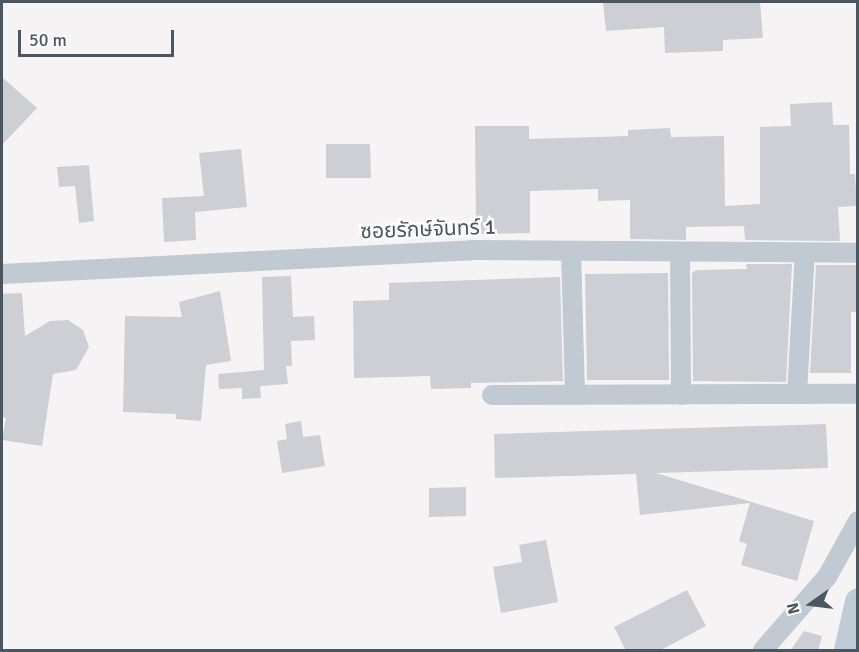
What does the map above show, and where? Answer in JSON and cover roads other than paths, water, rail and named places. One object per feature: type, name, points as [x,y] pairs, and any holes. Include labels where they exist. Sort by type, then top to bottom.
[{"type":"street","name":"ซอยรักษ์จันทร์ 1","points":[[2,274],[472,250],[858,253]]},
{"type":"street","points":[[571,251],[575,395]]},
{"type":"street","points":[[680,252],[681,394]]},
{"type":"street","points":[[797,394],[805,253]]},
{"type":"street","points":[[492,395],[858,394]]},
{"type":"street","points":[[763,651],[827,577],[858,521]]},
{"type":"street","points":[[847,651],[858,601]]}]
